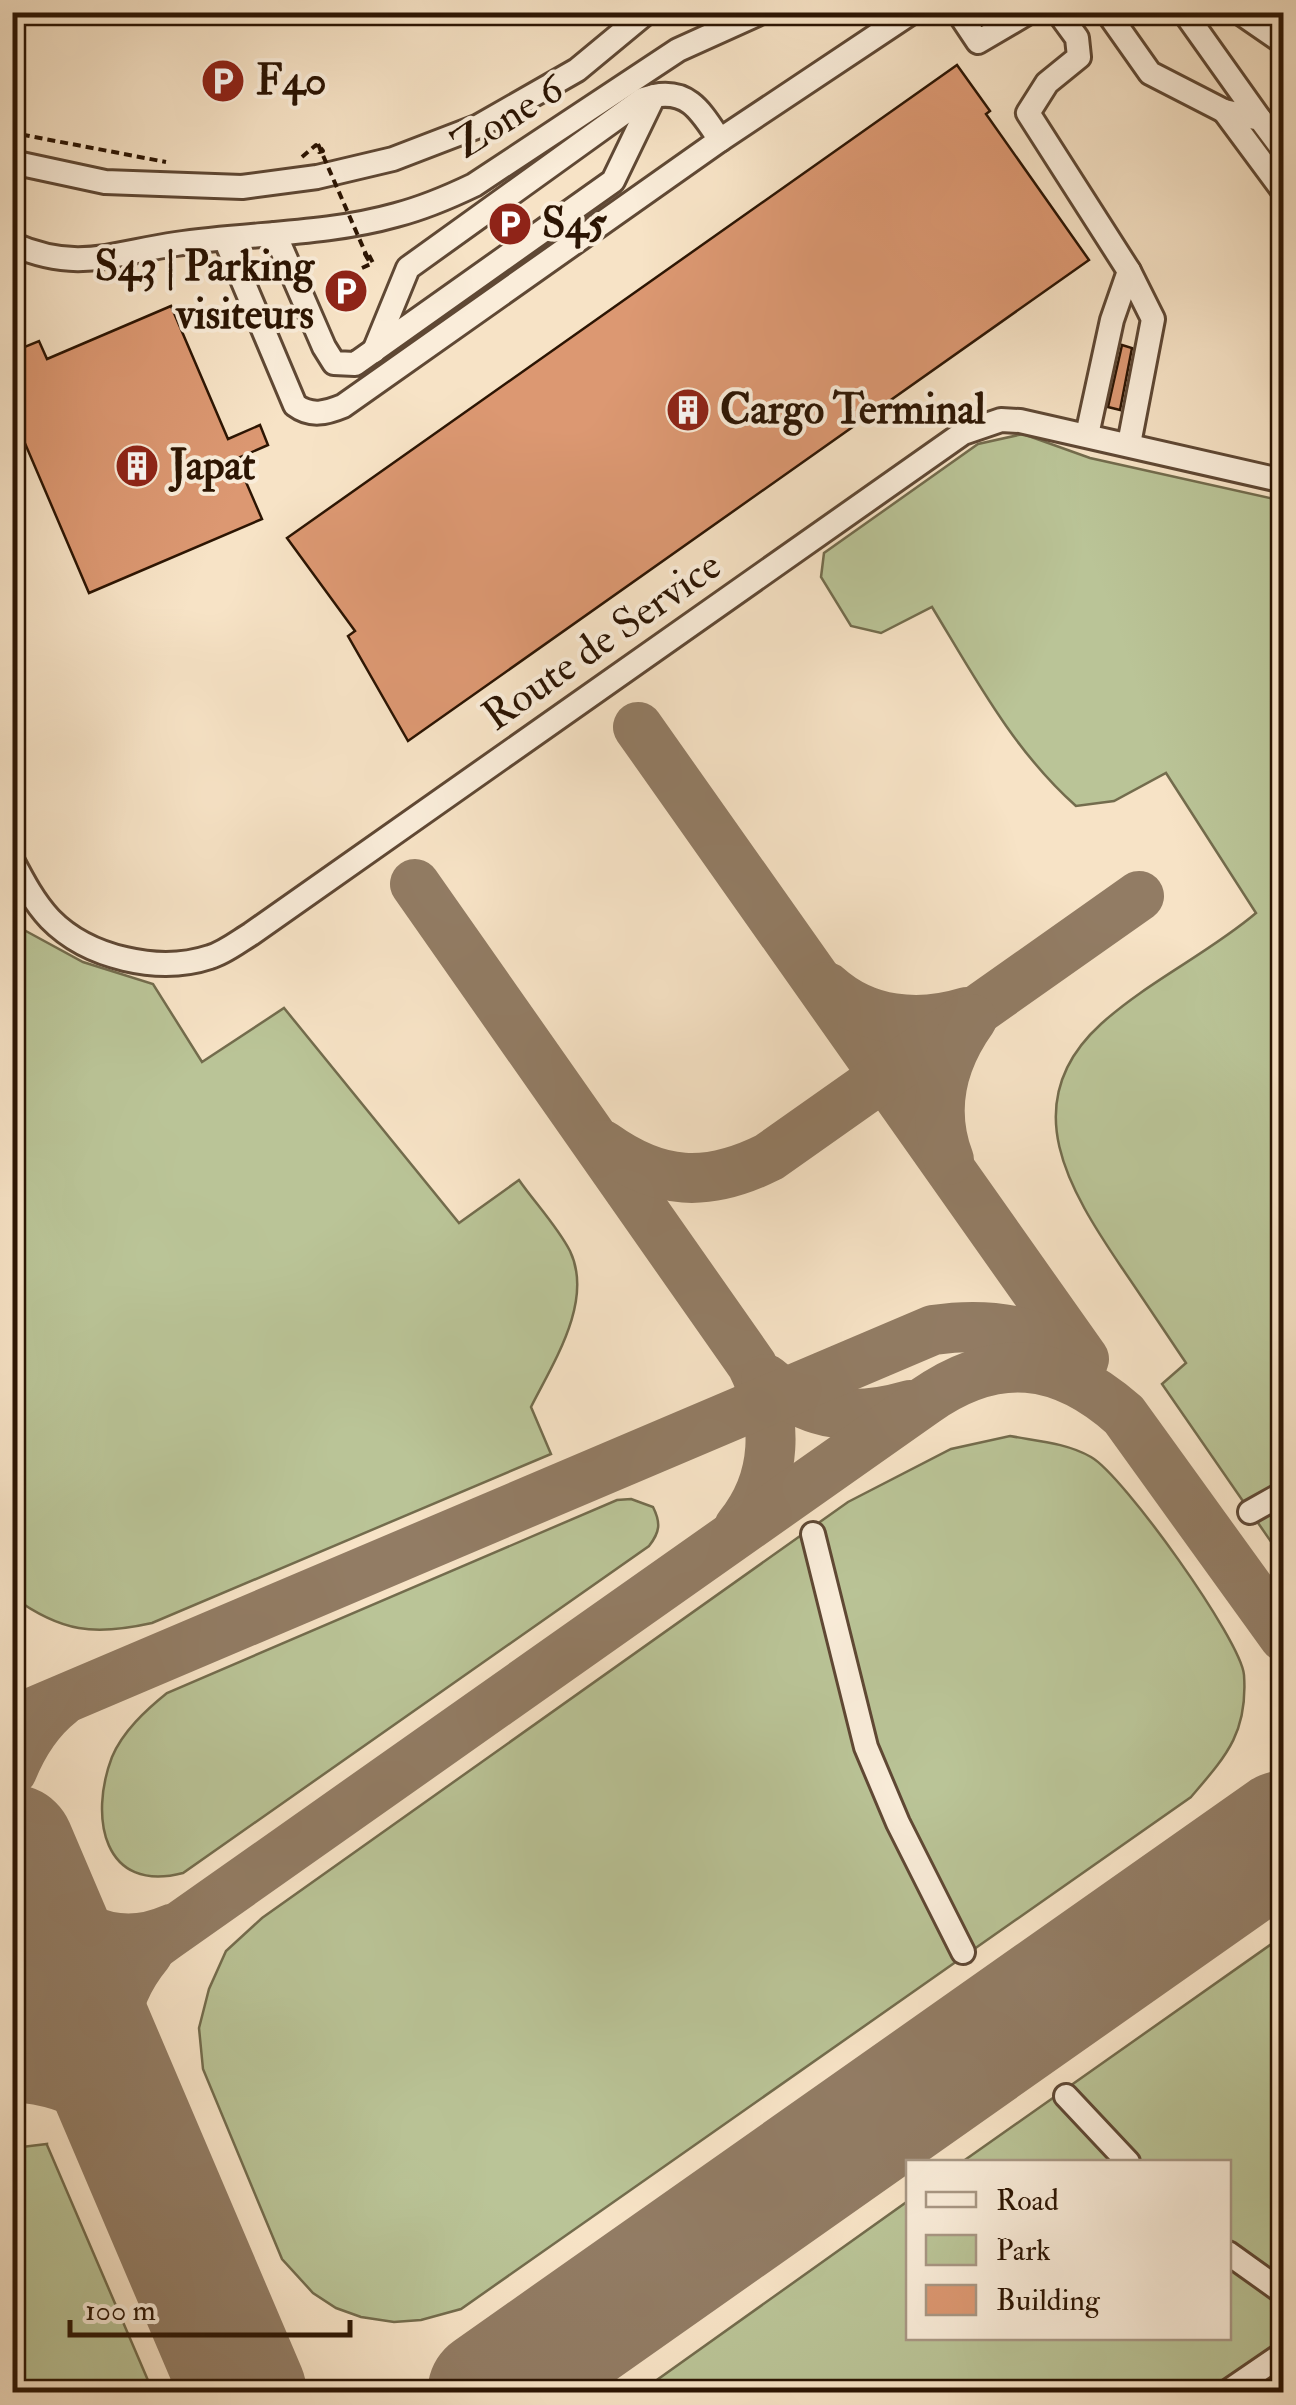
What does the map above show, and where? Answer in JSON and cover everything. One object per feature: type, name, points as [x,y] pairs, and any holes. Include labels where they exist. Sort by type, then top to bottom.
[{"type":"lane","points":[[12,162],[106,182],[242,187],[317,177],[393,159],[479,126],[578,70],[647,12]]},
{"type":"lane","name":"Zone 6","points":[[12,244],[30,252],[72,260],[116,258],[174,244],[394,216],[439,201],[508,166],[678,50],[762,12]]},
{"type":"lane","points":[[225,239],[295,405],[304,412],[325,414],[343,406],[720,140],[912,12]]},
{"type":"lane","points":[[958,12],[978,42],[1029,12]]},
{"type":"lane","points":[[1058,12],[1077,38],[1080,57],[1047,83],[1028,113],[1129,271],[1153,319],[1129,444]]},
{"type":"lane","points":[[1107,12],[1150,73],[1224,111],[1260,119]]},
{"type":"lane","points":[[1184,12],[1284,151]]},
{"type":"lane","points":[[1238,12],[1284,43]]},
{"type":"lane","points":[[374,351],[408,268],[643,99],[669,93],[683,95],[698,107],[720,140]]},
{"type":"lane","points":[[275,234],[324,347],[334,363],[355,364],[613,181],[654,96]]},
{"type":"lane","points":[[1224,111],[1284,192]]},
{"type":"lane","points":[[1088,435],[1112,320],[1129,271]]},
{"type":"lane","name":"Route de Service","points":[[12,860],[28,890],[52,920],[89,944],[134,961],[169,964],[211,957],[251,934],[964,433],[1001,420],[1020,421],[1278,474]]},
{"type":"lane","points":[[1250,1512],[1284,1493]]},
{"type":"lane","points":[[813,1534],[866,1746],[898,1823],[964,1952]]},
{"type":"lane","points":[[1066,2096],[1126,2160]]},
{"type":"lane","points":[[1231,2255],[1284,2293]]},
{"type":"lane","points":[[1226,2392],[1284,2353]]},
{"type":"path","points":[[18,121],[24,135]]},
{"type":"path","points":[[12,133],[178,165]]},
{"type":"path","points":[[298,159],[316,145],[320,152],[323,150],[318,144],[370,261],[364,254],[368,253],[373,263],[362,268]]},
{"type":"green space","points":[[1023,434],[1090,458],[1283,501],[1283,1559],[1162,1384],[1186,1363],[1085,1208],[1059,1147],[1056,1116],[1060,1085],[1075,1054],[1101,1024],[1256,913],[1166,773],[1114,801],[1076,806],[1015,738],[932,607],[881,633],[851,626],[821,577],[824,553],[978,444]]},
{"type":"green space","points":[[13,924],[83,962],[153,984],[202,1062],[284,1008],[459,1223],[519,1180],[565,1242],[576,1270],[577,1290],[568,1331],[531,1407],[551,1454],[152,1623],[113,1629],[79,1628],[47,1618],[13,1597]]},
{"type":"green space","points":[[1010,1436],[1072,1449],[1107,1470],[1203,1595],[1238,1656],[1244,1675],[1238,1728],[1215,1769],[1191,1797],[461,2309],[421,2320],[394,2322],[361,2317],[336,2308],[313,2293],[282,2259],[203,2069],[199,2028],[209,1989],[226,1951],[262,1918],[848,1502],[951,1449]]},
{"type":"green space","points":[[631,1499],[653,1507],[656,1513],[658,1527],[649,1546],[183,1873],[156,1877],[135,1872],[119,1861],[103,1826],[105,1780],[122,1738],[167,1693],[617,1500]]},
{"type":"green space","points":[[1280,1938],[1284,1944],[1283,2392],[640,2392],[906,2202],[906,2340],[1231,2340],[1231,2160],[965,2160]]},
{"type":"green space","points":[[47,2144],[153,2392],[13,2392],[13,2148]]},
{"type":"building","name":"Cargo Terminal","points":[[957,65],[990,111],[986,114],[1089,260],[408,741],[348,636],[355,631],[287,538]]},
{"type":"building","name":"Japat","points":[[171,306],[228,439],[260,425],[268,445],[236,459],[262,519],[89,593],[12,413],[12,352],[39,341],[47,359]]},
{"type":"building","points":[[1122,345],[1132,348],[1120,410],[1108,407]]},
{"type":"taxiway","points":[[638,727],[1084,1359]]},
{"type":"taxiway","points":[[415,884],[752,1365],[767,1406],[770,1448],[761,1489],[739,1527]]},
{"type":"taxiway","points":[[603,1145],[644,1168],[684,1178],[725,1174],[769,1157],[1139,896]]},
{"type":"taxiway","points":[[827,987],[858,1008],[893,1018],[930,1019],[967,1012]]},
{"type":"taxiway","points":[[949,1160],[940,1123],[942,1086],[953,1052],[972,1019]]},
{"type":"taxiway","points":[[12,1721],[933,1330],[973,1327],[1012,1331],[1049,1343],[1082,1365]]},
{"type":"taxiway","points":[[12,2048],[925,1401],[977,1374],[1002,1368],[1052,1372],[1100,1396],[1124,1415],[1284,1637]]},
{"type":"taxiway","points":[[766,1379],[800,1402],[834,1413],[870,1413],[910,1405]]},
{"type":"taxiway","points":[[12,1771],[32,1733],[61,1702]]},
{"type":"taxiway","points":[[1219,1879],[1251,1854],[1284,1809]]},
{"type":"taxiway","points":[[23,1871],[51,1905],[86,1929],[127,1938],[171,1929]]},
{"type":"taxiway","points":[[12,2041],[33,2001],[41,1963],[38,1923],[26,1880]]},
{"type":"taxiway","points":[[131,2127],[115,2058],[116,2016],[133,1974],[148,1953]]},
{"type":"taxiway","points":[[12,2077],[63,2086],[100,2106],[129,2138],[154,2181]]},
{"type":"runway","points":[[490,2392],[1284,1833]]},
{"type":"runway","points":[[12,1847],[244,2392]]},
{"type":"place","name":"F40","points":[[223,81]]},
{"type":"place","name":"S45","points":[[510,224]]},
{"type":"place","name":"S43 | Parking visiteurs","points":[[346,291]]},
{"type":"place","name":"Cargo Terminal","points":[[688,410]]},
{"type":"place","name":"Japat","points":[[137,466]]}]
